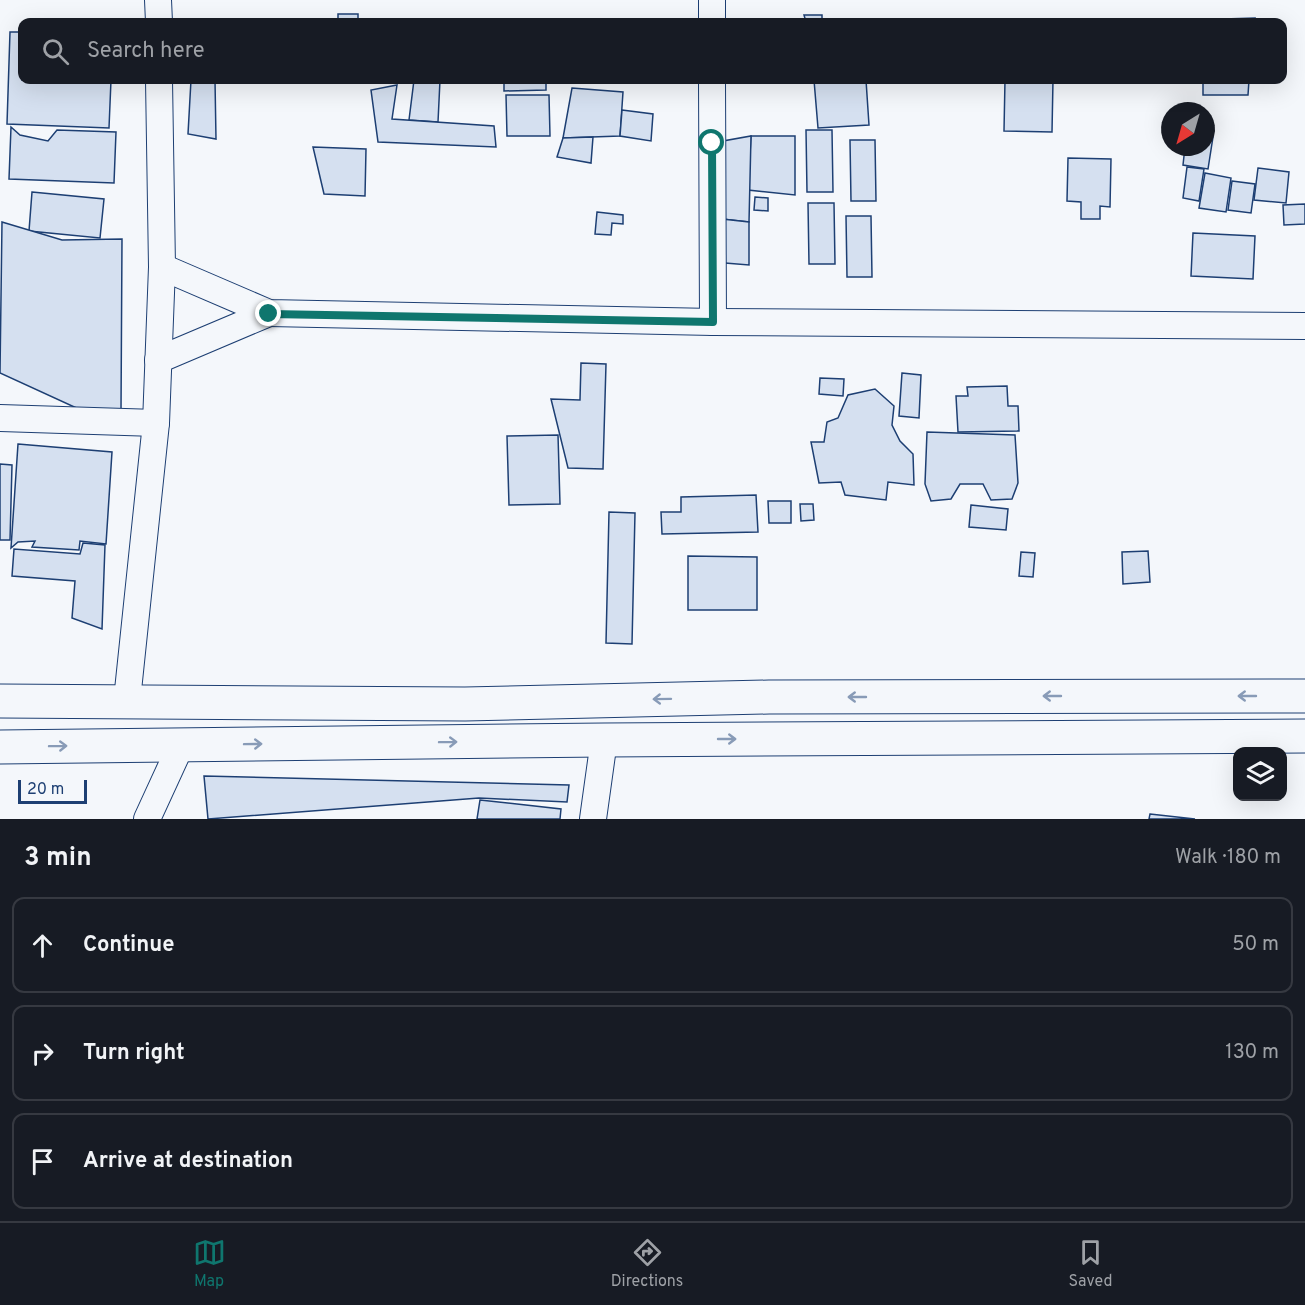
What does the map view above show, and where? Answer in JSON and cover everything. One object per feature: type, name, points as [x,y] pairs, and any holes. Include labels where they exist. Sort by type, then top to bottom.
[{"type":"main road","points":[[0,701],[127,700],[465,704],[769,697],[1305,696]]},
{"type":"main road","points":[[0,747],[604,740],[1305,736]]},
{"type":"street","points":[[158,0],[159,18]]},
{"type":"street","points":[[712,0],[712,18]]},
{"type":"street","points":[[127,700],[156,423],[162,267],[159,84]]},
{"type":"street","points":[[712,84],[713,322]]},
{"type":"street","points":[[162,267],[269,314],[713,322],[1305,326]]},
{"type":"street","points":[[158,360],[269,314]]},
{"type":"street","points":[[0,418],[156,423]]},
{"type":"street","points":[[593,819],[604,740]]},
{"type":"street","points":[[147,819],[181,745]]},
{"type":"building","points":[[338,14],[358,14],[358,18],[338,18]]},
{"type":"building","points":[[804,15],[822,15],[822,18],[805,18]]},
{"type":"building","points":[[10,32],[18,32],[18,84],[111,84],[109,128],[7,124]]},
{"type":"building","points":[[191,84],[215,84],[216,139],[188,134]]},
{"type":"building","points":[[414,84],[440,84],[438,122],[409,120]]},
{"type":"building","points":[[504,84],[546,84],[546,90],[504,91]]},
{"type":"building","points":[[814,84],[866,84],[869,125],[818,128]]},
{"type":"building","points":[[1005,84],[1053,84],[1052,132],[1004,131]]},
{"type":"building","points":[[1203,84],[1249,84],[1248,95],[1203,95]]},
{"type":"building","points":[[397,85],[392,119],[494,126],[496,147],[378,142],[371,90]]},
{"type":"building","points":[[572,88],[623,92],[620,136],[563,138]]},
{"type":"building","points":[[506,95],[549,95],[550,136],[507,136]]},
{"type":"building","points":[[622,110],[653,114],[651,141],[620,136]]},
{"type":"building","points":[[11,127],[20,135],[48,141],[57,130],[116,132],[114,183],[9,179]]},
{"type":"building","points":[[806,130],[832,130],[833,192],[807,192]]},
{"type":"building","points":[[751,136],[795,136],[795,195],[748,190]]},
{"type":"building","points":[[751,136],[749,222],[713,218],[712,143]]},
{"type":"building","points":[[593,137],[591,163],[557,157],[563,138]]},
{"type":"building","points":[[850,140],[875,140],[876,201],[851,201]]},
{"type":"building","points":[[313,147],[366,149],[365,196],[324,194]]},
{"type":"building","points":[[1184,156],[1210,156],[1208,169],[1183,165]]},
{"type":"building","points":[[1068,158],[1111,159],[1110,207],[1100,206],[1100,219],[1081,219],[1081,202],[1067,201]]},
{"type":"building","points":[[1187,167],[1204,169],[1199,201],[1183,198]]},
{"type":"building","points":[[1258,168],[1289,172],[1286,203],[1254,200]]},
{"type":"building","points":[[1205,173],[1231,178],[1226,212],[1199,208]]},
{"type":"building","points":[[1232,181],[1255,184],[1251,213],[1228,210]]},
{"type":"building","points":[[32,192],[104,199],[100,238],[29,231]]},
{"type":"building","points":[[755,197],[768,198],[768,211],[754,210]]},
{"type":"building","points":[[808,203],[834,203],[835,264],[809,264]]},
{"type":"building","points":[[1305,204],[1305,224],[1284,225],[1283,205]]},
{"type":"building","points":[[597,212],[623,215],[623,224],[612,223],[611,235],[595,234]]},
{"type":"building","points":[[846,216],[871,216],[872,277],[847,277]]},
{"type":"building","points":[[713,218],[749,222],[749,265],[713,262]]},
{"type":"building","points":[[2,222],[62,240],[122,239],[121,412],[83,411],[0,373]]},
{"type":"building","points":[[1193,233],[1255,236],[1253,279],[1191,276]]},
{"type":"building","points":[[581,363],[606,364],[603,469],[568,468],[551,399],[580,400]]},
{"type":"building","points":[[902,373],[921,375],[919,418],[899,416]]},
{"type":"building","points":[[820,378],[844,379],[843,396],[819,394]]},
{"type":"building","points":[[1007,386],[1008,406],[1018,406],[1019,431],[958,432],[956,396],[968,396],[967,387]]},
{"type":"building","points":[[875,389],[894,406],[892,425],[900,441],[913,454],[914,485],[888,482],[886,500],[845,495],[841,482],[819,483],[811,442],[824,442],[827,422],[838,418],[848,395]]},
{"type":"building","points":[[927,432],[1015,435],[1018,483],[1012,499],[991,500],[983,484],[960,484],[951,499],[931,501],[925,484]]},
{"type":"building","points":[[558,435],[560,504],[509,505],[507,436]]},
{"type":"building","points":[[18,444],[112,452],[106,544],[80,541],[79,550],[32,547],[35,541],[18,542],[11,548]]},
{"type":"building","points":[[0,464],[12,465],[10,540],[0,540]]},
{"type":"building","points":[[756,495],[758,532],[662,534],[661,512],[681,512],[681,497]]},
{"type":"building","points":[[768,501],[791,501],[791,523],[769,523]]},
{"type":"building","points":[[800,504],[813,504],[814,520],[801,521]]},
{"type":"building","points":[[971,505],[1008,509],[1006,530],[969,527]]},
{"type":"building","points":[[609,512],[635,513],[632,644],[606,643]]},
{"type":"building","points":[[83,543],[105,545],[102,629],[72,618],[75,581],[12,576],[14,549],[80,554]]},
{"type":"building","points":[[1148,551],[1150,582],[1123,584],[1122,552]]},
{"type":"building","points":[[1021,552],[1035,553],[1033,577],[1019,576]]},
{"type":"building","points":[[688,556],[757,557],[757,610],[688,610]]},
{"type":"building","points":[[204,776],[569,785],[567,802],[479,798],[208,819]]},
{"type":"building","points":[[480,800],[561,809],[560,819],[477,819]]},
{"type":"building","points":[[1150,814],[1195,819],[1149,819]]},
{"type":"route","points":[[269,314],[713,322],[712,143]]}]
